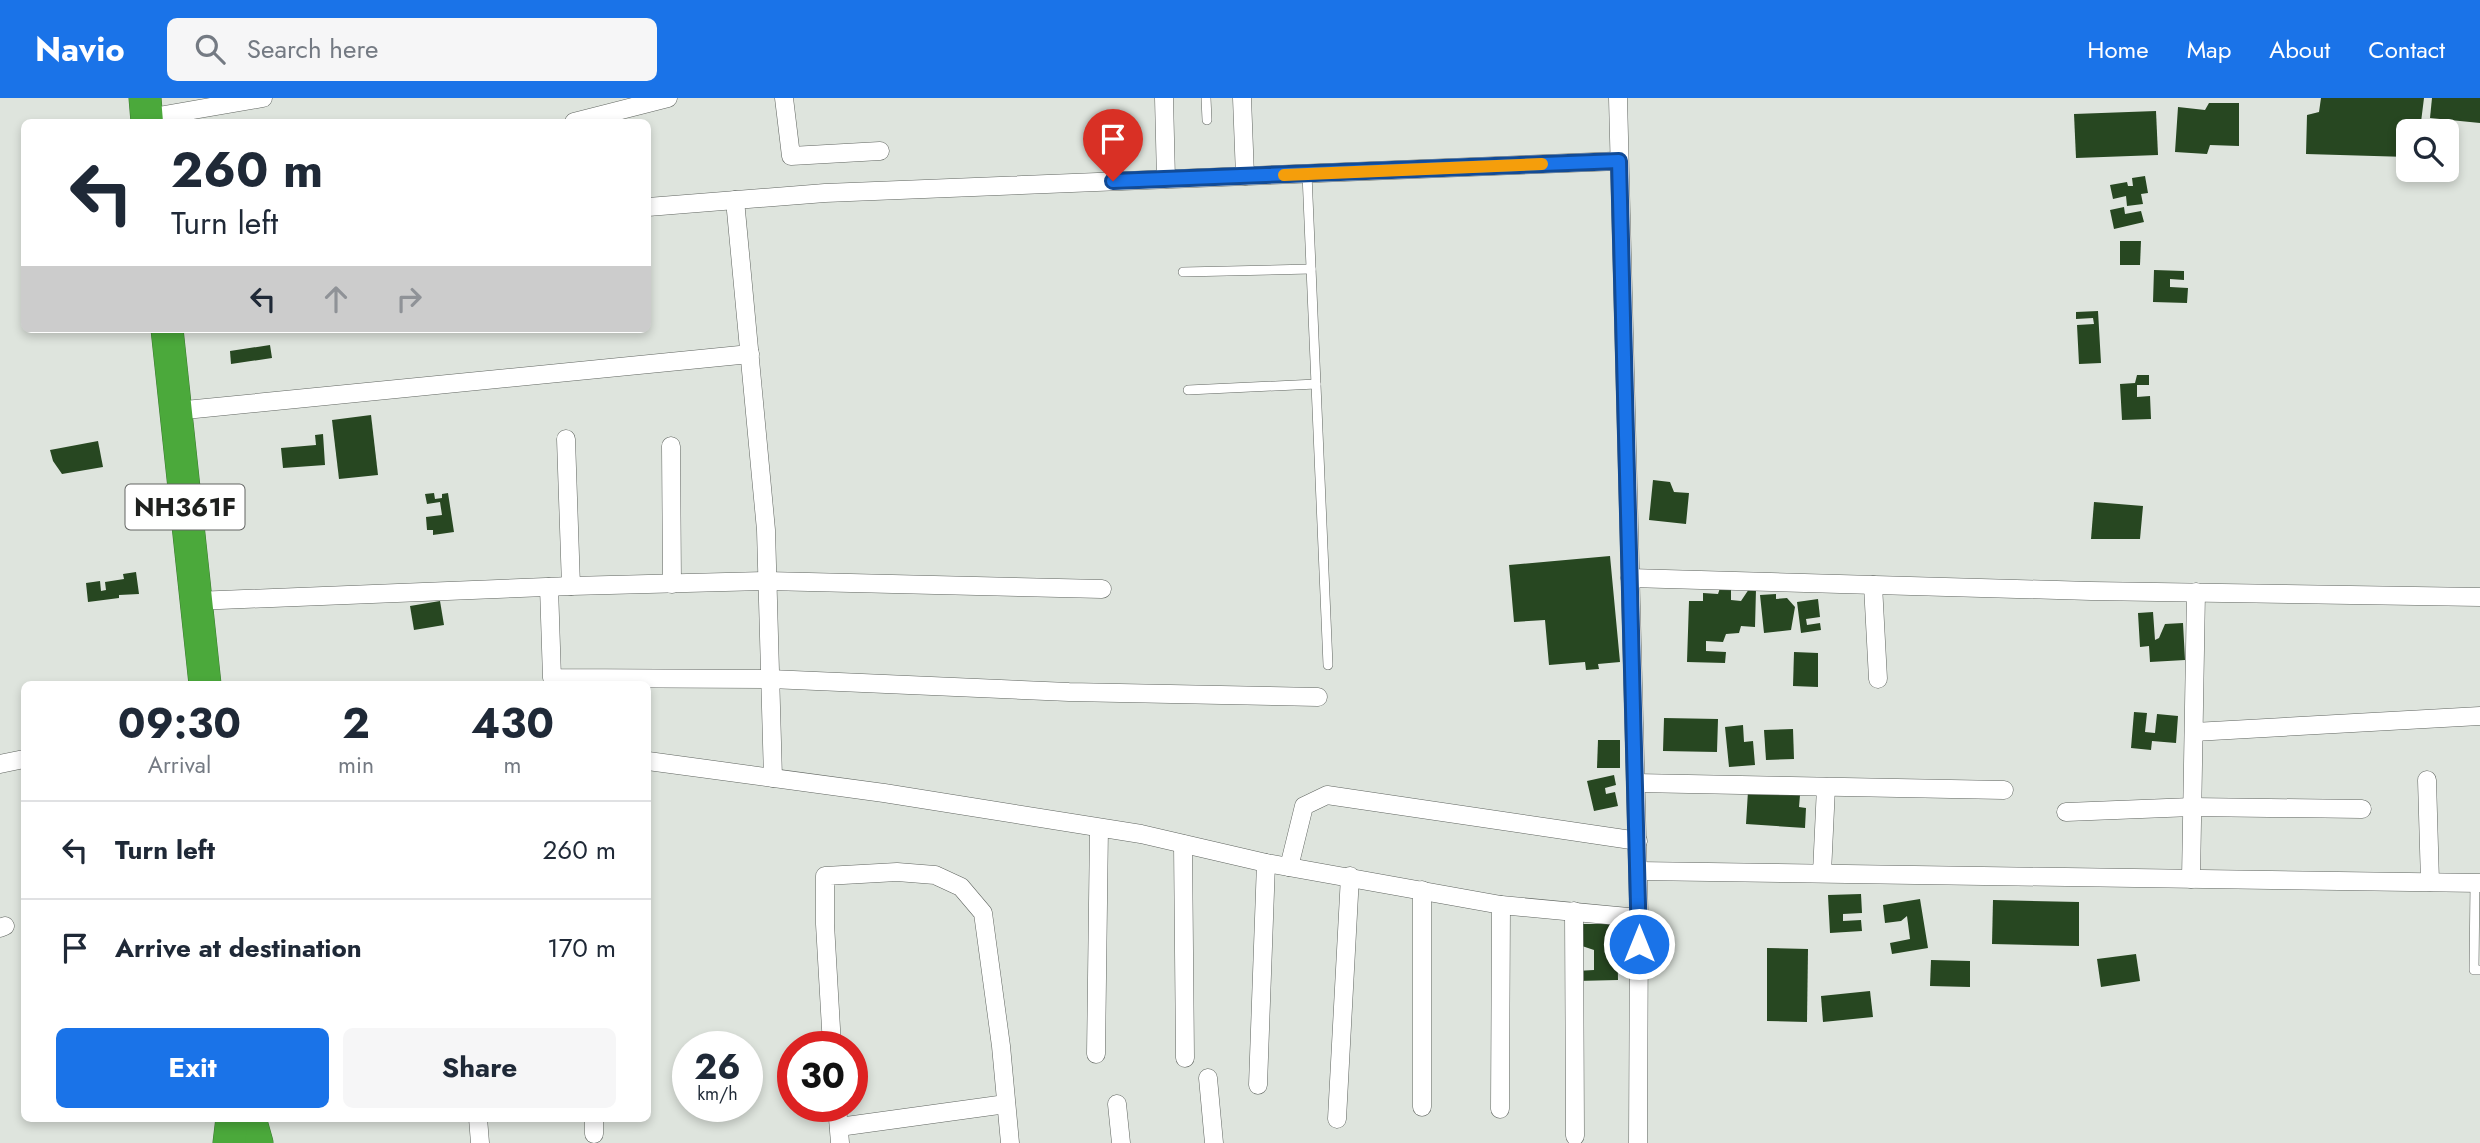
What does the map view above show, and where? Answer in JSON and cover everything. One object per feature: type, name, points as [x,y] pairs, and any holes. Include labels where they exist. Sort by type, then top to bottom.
[{"type":"highway","name":"NH361F","points":[[167,333],[205,681]]},
{"type":"highway","points":[[229,1143],[232,1122]]},
{"type":"highway","points":[[251,1122],[257,1143]]},
{"type":"street","points":[[146,113],[263,98]]},
{"type":"street","points":[[585,119],[668,98]]},
{"type":"street","points":[[783,98],[791,156],[880,151]]},
{"type":"street","points":[[1164,98],[1166,179]]},
{"type":"street","points":[[1242,98],[1245,176]]},
{"type":"street","points":[[1618,98],[1638,841],[1638,1143]]},
{"type":"street","points":[[651,207],[824,193],[1619,161]]},
{"type":"street","points":[[735,200],[766,530],[774,778]]},
{"type":"street","points":[[175,411],[750,354]]},
{"type":"street","points":[[566,439],[571,586]]},
{"type":"street","points":[[671,446],[672,584]]},
{"type":"street","points":[[1630,578],[2480,597]]},
{"type":"street","points":[[195,601],[767,581],[1102,589]]},
{"type":"street","points":[[1873,585],[1878,679]]},
{"type":"street","points":[[549,587],[552,678],[770,679],[1069,692],[1318,697]]},
{"type":"street","points":[[2191,879],[2196,592]]},
{"type":"street","points":[[2194,732],[2480,716]]},
{"type":"street","points":[[0,764],[21,760]]},
{"type":"street","points":[[651,761],[884,793],[1141,834],[1266,863],[1501,905],[1639,918]]},
{"type":"street","points":[[2427,780],[2430,882]]},
{"type":"street","points":[[1636,783],[2004,790]]},
{"type":"street","points":[[1822,873],[1826,787]]},
{"type":"street","points":[[1289,867],[1304,806],[1327,795],[1638,841]]},
{"type":"street","points":[[2066,812],[2192,807],[2362,809]]},
{"type":"street","points":[[1096,1054],[1099,828]]},
{"type":"street","points":[[1183,844],[1185,1058]]},
{"type":"street","points":[[1258,1086],[1266,863]]},
{"type":"street","points":[[1638,871],[2477,883]]},
{"type":"street","points":[[831,1031],[825,876],[897,872],[935,874],[961,887],[983,913],[993,974],[1010,1143]]},
{"type":"street","points":[[1337,1119],[1350,876]]},
{"type":"street","points":[[1422,890],[1422,1107]]},
{"type":"street","points":[[1500,1109],[1501,905]]},
{"type":"street","points":[[1574,912],[1575,1136]]},
{"type":"street","points":[[1208,1078],[1214,1143]]},
{"type":"street","points":[[840,1135],[1006,1104]]},
{"type":"street","points":[[1117,1104],[1121,1143]]},
{"type":"street","points":[[478,1122],[480,1143]]},
{"type":"lane","points":[[1206,98],[1207,120]]},
{"type":"lane","points":[[1307,174],[1328,665]]},
{"type":"lane","points":[[1183,272],[1311,269]]},
{"type":"lane","points":[[1188,390],[1316,384]]},
{"type":"lane","points":[[2477,883],[2474,970],[2480,970]]},
{"type":"building","points":[[2321,98],[2424,98],[2421,119],[2396,119],[2396,157],[2306,154],[2307,115],[2319,112]]},
{"type":"building","points":[[2432,98],[2480,98],[2480,123],[2430,118]]},
{"type":"building","points":[[2209,103],[2239,103],[2239,146],[2210,145],[2207,154],[2175,152],[2178,107],[2205,110]]},
{"type":"building","points":[[2156,111],[2158,155],[2076,158],[2074,114]]},
{"type":"building","points":[[2145,176],[2148,193],[2141,194],[2143,204],[2127,206],[2126,196],[2113,199],[2110,185],[2127,182],[2128,186],[2133,186],[2132,178]]},
{"type":"building","points":[[2124,207],[2125,214],[2141,211],[2144,222],[2114,229],[2110,210]]},
{"type":"building","points":[[2120,241],[2141,241],[2140,265],[2120,265]]},
{"type":"building","points":[[2154,270],[2184,271],[2184,280],[2170,279],[2170,287],[2188,288],[2187,303],[2153,302]]},
{"type":"building","points":[[2098,311],[2101,363],[2079,364],[2077,325],[2094,324],[2093,318],[2076,319],[2076,312]]},
{"type":"building","points":[[270,345],[272,358],[231,364],[230,351]]},
{"type":"building","points":[[2137,375],[2149,375],[2149,385],[2137,385],[2137,397],[2150,396],[2151,419],[2122,420],[2120,384],[2135,383]]},
{"type":"building","points":[[371,415],[378,475],[339,479],[332,420]]},
{"type":"building","points":[[323,434],[325,465],[283,468],[281,448],[316,445],[315,435]]},
{"type":"building","points":[[98,441],[103,467],[62,474],[53,461],[50,450]]},
{"type":"building","points":[[1653,480],[1670,482],[1674,492],[1689,493],[1686,524],[1649,520]]},
{"type":"building","points":[[434,493],[435,499],[448,493],[454,532],[433,535],[433,530],[427,530],[426,517],[442,515],[440,502],[427,504],[425,494]]},
{"type":"building","points":[[2094,502],[2143,506],[2140,539],[2091,539]]},
{"type":"building","points":[[1610,556],[1620,662],[1598,664],[1599,669],[1586,670],[1585,662],[1549,665],[1545,620],[1514,622],[1509,565]]},
{"type":"building","points":[[136,572],[139,594],[119,595],[119,598],[88,602],[86,583],[100,581],[101,591],[106,590],[105,582],[124,579],[123,574]]},
{"type":"building","points":[[1720,588],[1731,588],[1731,600],[1741,601],[1749,589],[1756,589],[1755,627],[1741,626],[1739,633],[1726,634],[1723,642],[1706,641],[1706,651],[1726,652],[1725,663],[1687,662],[1689,601],[1703,601],[1703,593],[1718,594]]},
{"type":"building","points":[[1776,594],[1776,599],[1787,598],[1795,607],[1791,630],[1764,633],[1760,595]]},
{"type":"building","points":[[1818,599],[1820,617],[1806,619],[1807,625],[1820,623],[1821,630],[1801,633],[1797,602]]},
{"type":"building","points":[[440,601],[444,625],[414,630],[410,606]]},
{"type":"building","points":[[2153,612],[2155,640],[2159,638],[2165,624],[2183,623],[2185,660],[2150,662],[2149,646],[2140,647],[2138,613]]},
{"type":"building","points":[[1794,652],[1818,653],[1818,687],[1793,686]]},
{"type":"building","points":[[2134,712],[2147,713],[2145,732],[2155,733],[2157,714],[2178,716],[2176,743],[2152,741],[2151,750],[2131,748]]},
{"type":"building","points":[[1664,718],[1718,719],[1717,752],[1663,751]]},
{"type":"building","points":[[1743,725],[1744,742],[1753,741],[1755,765],[1729,767],[1725,727]]},
{"type":"building","points":[[1793,729],[1794,759],[1766,760],[1764,730]]},
{"type":"building","points":[[1598,740],[1620,740],[1620,768],[1597,768]]},
{"type":"building","points":[[1614,775],[1616,785],[1605,788],[1606,794],[1615,792],[1618,806],[1594,811],[1587,781]]},
{"type":"building","points":[[1748,791],[1800,795],[1799,807],[1806,808],[1805,828],[1746,824]]},
{"type":"building","points":[[1861,894],[1862,913],[1843,914],[1843,921],[1861,920],[1862,931],[1830,933],[1828,895]]},
{"type":"building","points":[[1920,899],[1928,948],[1892,954],[1890,943],[1910,939],[1907,916],[1901,921],[1885,923],[1883,905]]},
{"type":"building","points":[[1993,900],[2079,902],[2079,946],[1992,944]]},
{"type":"building","points":[[1581,924],[1617,924],[1618,980],[1576,981],[1576,971],[1594,970],[1594,950],[1582,946]]},
{"type":"building","points":[[1767,948],[1808,949],[1807,1022],[1767,1021]]},
{"type":"building","points":[[2136,954],[2140,981],[2101,987],[2097,959]]},
{"type":"building","points":[[1931,960],[1970,961],[1970,987],[1930,986]]},
{"type":"building","points":[[1870,991],[1873,1017],[1823,1022],[1821,996]]},
{"type":"slow traffic","points":[[1284,175],[1542,164]]},
{"type":"route","points":[[1113,181],[1619,161],[1639,944]]}]
